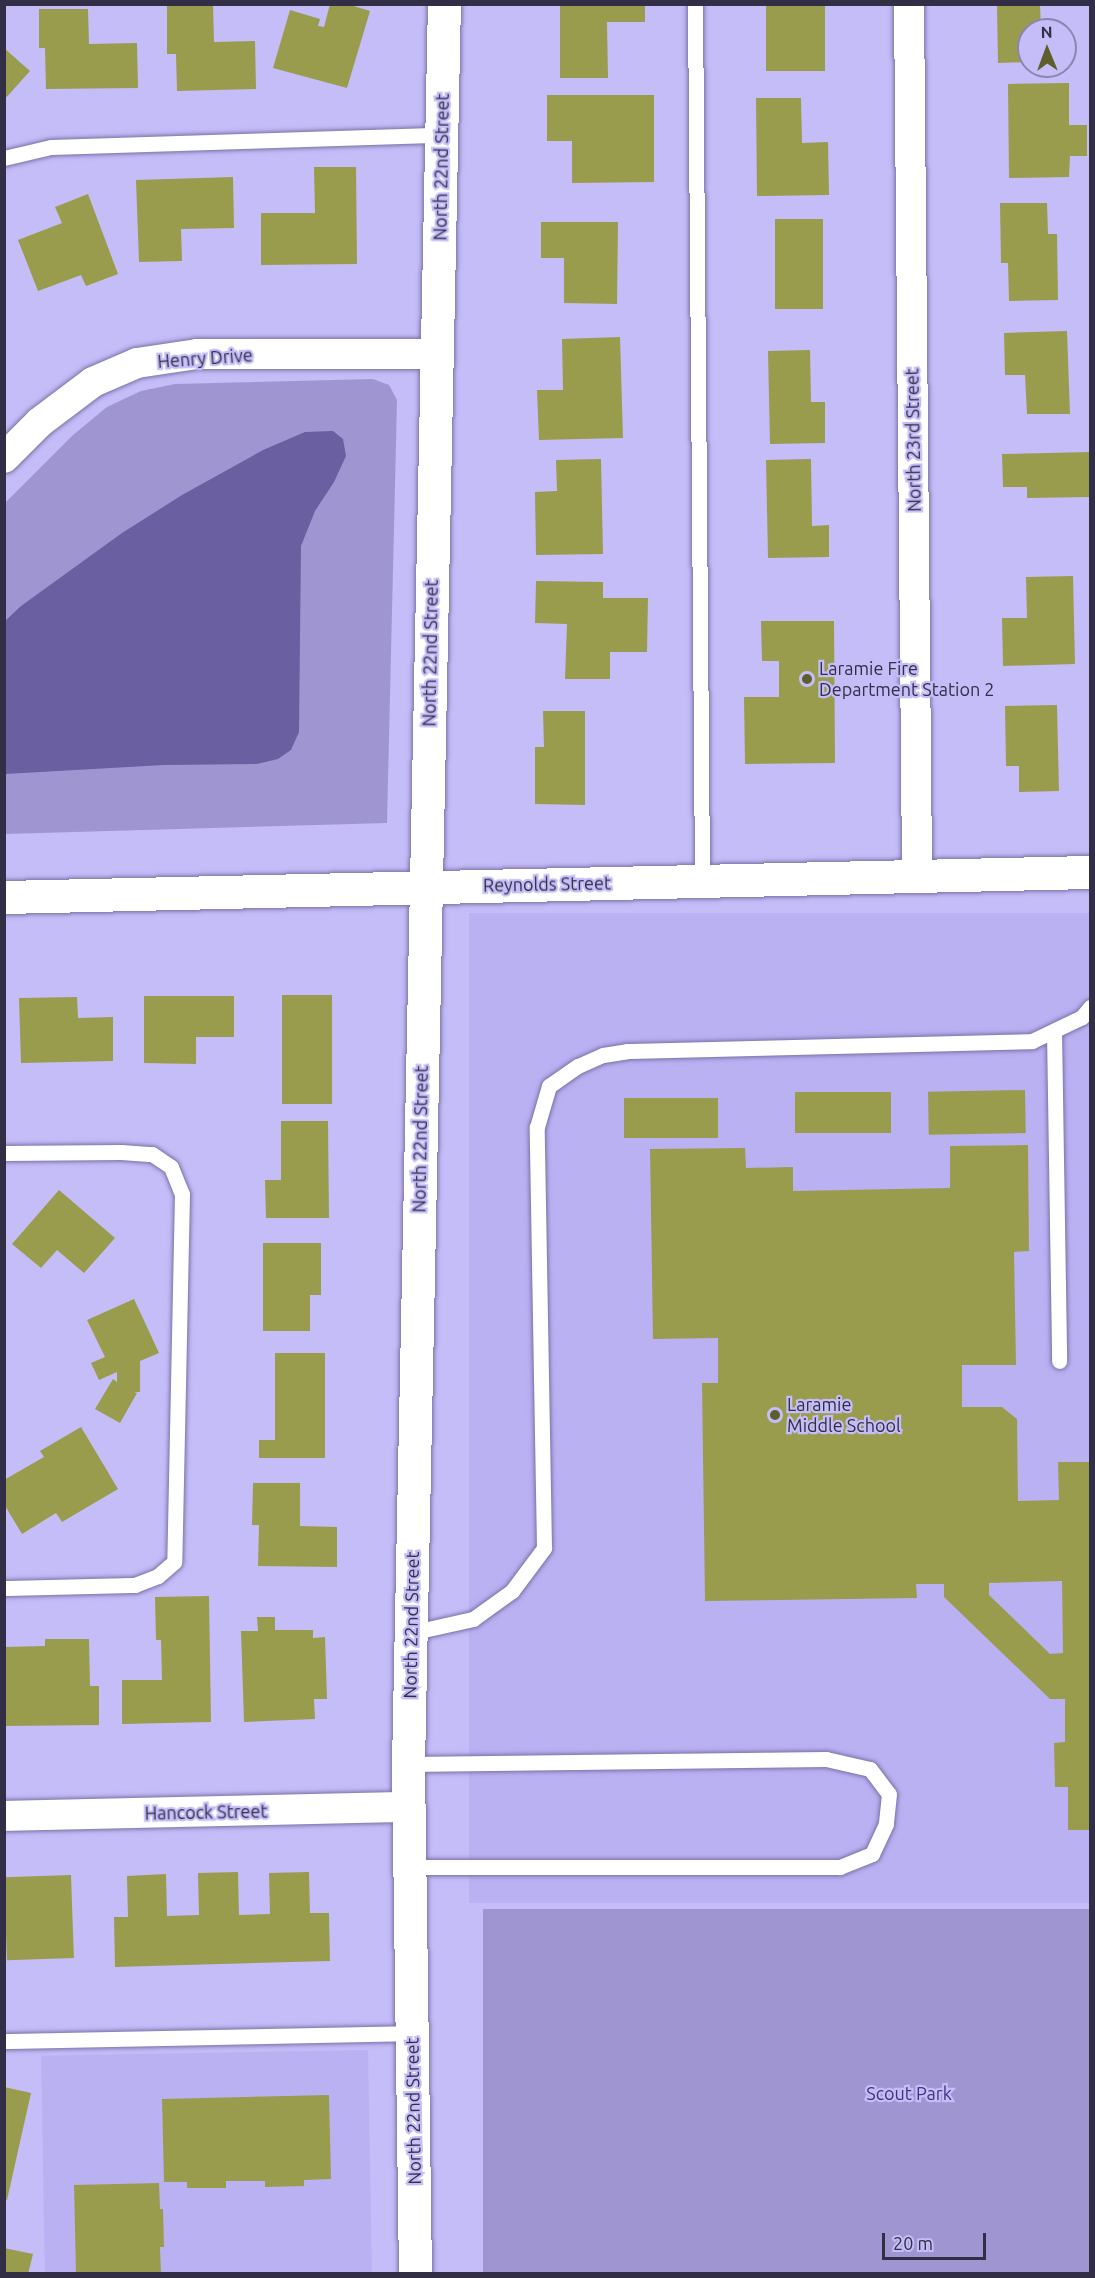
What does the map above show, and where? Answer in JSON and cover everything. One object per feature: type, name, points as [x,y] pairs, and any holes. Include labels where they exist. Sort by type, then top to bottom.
[{"type":"street","name":"North 22nd Street","points":[[415,2274],[408,1764],[444,4]]},
{"type":"street","name":"North 23rd Street","points":[[909,4],[916,876]]},
{"type":"street","name":"Henry Drive","points":[[4,458],[40,422],[93,382],[137,363],[197,354],[437,354]]},
{"type":"street","name":"Reynolds Street","points":[[4,897],[1090,872]]},
{"type":"street","name":"Hancock Street","points":[[4,1816],[408,1806]]},
{"type":"lane","points":[[695,4],[702,881]]},
{"type":"lane","points":[[4,158],[51,147],[441,135]]},
{"type":"lane","points":[[410,1633],[473,1619],[512,1592],[544,1548],[537,1127],[549,1086],[578,1065],[603,1055],[627,1051],[1032,1041],[1082,1017],[1090,1007]]},
{"type":"lane","points":[[1054,1031],[1059,1360]]},
{"type":"lane","points":[[4,1153],[152,1154],[171,1167],[182,1194],[174,1562],[158,1576],[135,1585],[4,1588]]},
{"type":"lane","points":[[408,1764],[826,1759],[870,1769],[889,1794],[886,1824],[872,1854],[840,1867],[409,1867]]},
{"type":"lane","points":[[4,2041],[412,2033]]},
{"type":"shaded area","points":[[333,431],[343,439],[346,456],[334,482],[315,511],[301,546],[299,732],[291,750],[278,759],[257,764],[164,765],[5,774],[5,621],[21,606],[122,533],[182,495],[263,450],[305,432]]},
{"type":"shaded area","name":"Laramie Middle School","points":[[469,913],[1090,913],[1090,1903],[469,1903]]},
{"type":"shaded area","points":[[368,2050],[372,2273],[45,2274],[41,2056]]},
{"type":"green space","points":[[373,379],[389,385],[397,400],[387,823],[5,834],[4,504],[73,435],[107,407],[141,391],[175,384]]},
{"type":"green space","name":"Scout Park","points":[[483,1909],[1090,1909],[1090,2273],[483,2273]]},
{"type":"building","points":[[213,4],[214,42],[255,41],[256,89],[177,91],[176,54],[167,54],[167,5]]},
{"type":"building","points":[[330,4],[347,4],[370,11],[347,88],[273,68],[290,10],[320,19],[318,26],[324,27]]},
{"type":"building","points":[[560,4],[645,4],[645,22],[607,22],[608,78],[560,78]]},
{"type":"building","points":[[766,4],[825,4],[825,71],[766,71]]},
{"type":"building","points":[[997,5],[1040,5],[1041,18],[1017,18],[1017,62],[998,63]]},
{"type":"building","points":[[39,9],[88,9],[89,44],[137,43],[138,88],[46,89],[45,48],[39,48]]},
{"type":"building","points":[[4,48],[30,71],[4,100]]},
{"type":"building","points":[[1069,83],[1069,125],[1087,125],[1087,156],[1070,156],[1069,177],[1009,178],[1008,84]]},
{"type":"building","points":[[547,95],[654,95],[654,182],[572,183],[572,141],[547,141]]},
{"type":"building","points":[[756,98],[801,98],[802,143],[828,142],[829,195],[757,196]]},
{"type":"building","points":[[314,167],[356,167],[357,264],[261,265],[261,213],[315,213]]},
{"type":"building","points":[[233,177],[234,228],[181,229],[182,261],[139,262],[136,180]]},
{"type":"building","points":[[88,194],[118,274],[86,286],[81,275],[38,291],[18,240],[62,223],[55,207]]},
{"type":"building","points":[[1000,203],[1047,203],[1048,234],[1057,234],[1058,300],[1009,301],[1008,263],[1001,263]]},
{"type":"building","points":[[775,219],[823,219],[823,309],[775,309]]},
{"type":"building","points":[[541,222],[618,222],[617,304],[564,303],[564,258],[541,258]]},
{"type":"building","points":[[1067,331],[1070,414],[1027,414],[1025,375],[1005,375],[1004,333]]},
{"type":"building","points":[[620,337],[623,438],[539,440],[537,390],[563,390],[562,339]]},
{"type":"building","points":[[810,350],[811,402],[825,402],[825,443],[770,444],[768,351]]},
{"type":"building","points":[[1090,452],[1090,497],[1027,498],[1027,487],[1003,487],[1002,454]]},
{"type":"building","points":[[601,459],[603,554],[536,555],[535,492],[557,491],[556,460]]},
{"type":"building","points":[[811,459],[812,526],[829,525],[829,557],[768,558],[766,460]]},
{"type":"building","points":[[1073,576],[1075,664],[1003,666],[1002,618],[1027,618],[1026,577]]},
{"type":"building","points":[[536,581],[603,582],[603,598],[648,598],[647,652],[610,652],[610,679],[565,679],[567,624],[535,623]]},
{"type":"building","name":"Laramie Fire Department Station 2","points":[[761,621],[834,621],[835,763],[745,764],[744,697],[779,697],[779,661],[762,661]]},
{"type":"building","points":[[1057,705],[1059,791],[1019,792],[1019,766],[1006,766],[1005,706]]},
{"type":"building","points":[[543,711],[585,711],[585,805],[535,804],[535,747],[544,747]]},
{"type":"building","points":[[282,995],[332,995],[332,1104],[282,1104]]},
{"type":"building","points":[[144,996],[234,996],[234,1037],[196,1037],[196,1064],[144,1063]]},
{"type":"building","points":[[77,997],[78,1018],[113,1017],[113,1061],[21,1063],[19,998]]},
{"type":"building","points":[[1025,1090],[1026,1133],[929,1135],[928,1092]]},
{"type":"building","points":[[795,1092],[891,1092],[891,1133],[795,1133]]},
{"type":"building","points":[[624,1098],[718,1098],[718,1138],[624,1138]]},
{"type":"building","points":[[281,1121],[328,1121],[329,1218],[266,1218],[265,1180],[281,1180]]},
{"type":"building","name":"Laramie Middle School","points":[[1028,1145],[1029,1251],[1014,1252],[1016,1365],[962,1365],[962,1407],[1002,1407],[1017,1419],[1018,1501],[1059,1500],[1058,1462],[1090,1462],[1090,1830],[1068,1830],[1068,1787],[1055,1787],[1054,1743],[1065,1742],[1065,1699],[1050,1699],[944,1597],[944,1584],[916,1584],[917,1598],[705,1601],[702,1383],[718,1383],[718,1338],[653,1339],[650,1149],[745,1148],[746,1168],[793,1167],[793,1191],[950,1188],[950,1146]],"holes":[[[1062,1581],[1063,1653],[1050,1654],[989,1595],[989,1583]]]},
{"type":"building","points":[[59,1190],[115,1238],[84,1273],[57,1250],[41,1268],[12,1244]]},
{"type":"building","points":[[263,1243],[321,1243],[321,1295],[310,1295],[310,1331],[263,1331]]},
{"type":"building","points":[[134,1299],[159,1353],[140,1361],[140,1392],[134,1392],[137,1393],[120,1423],[95,1409],[113,1379],[117,1382],[117,1372],[99,1380],[91,1363],[105,1357],[87,1320]]},
{"type":"building","points":[[275,1353],[325,1353],[325,1458],[259,1458],[259,1440],[275,1440]]},
{"type":"building","points":[[81,1427],[118,1489],[62,1522],[56,1513],[22,1534],[4,1504],[4,1480],[44,1457],[40,1451]]},
{"type":"building","points":[[253,1483],[300,1483],[300,1526],[337,1527],[337,1567],[258,1566],[259,1525],[252,1525]]},
{"type":"building","points":[[209,1596],[211,1722],[122,1724],[122,1680],[162,1680],[161,1640],[156,1640],[155,1597]]},
{"type":"building","points":[[257,1617],[275,1617],[275,1630],[313,1630],[313,1638],[325,1637],[327,1699],[314,1699],[315,1719],[244,1722],[241,1631],[258,1631]]},
{"type":"building","points":[[45,1639],[89,1639],[90,1686],[99,1686],[99,1725],[4,1726],[4,1647],[45,1646]]},
{"type":"building","points":[[238,1872],[239,1915],[270,1914],[269,1873],[309,1872],[310,1913],[329,1913],[330,1961],[115,1967],[114,1917],[128,1917],[127,1876],[166,1874],[167,1916],[199,1915],[198,1873]]},
{"type":"building","points":[[71,1875],[74,1958],[7,1960],[4,1877]]},
{"type":"building","points":[[4,2087],[31,2093],[7,2200],[4,2199]]},
{"type":"building","points":[[329,2095],[331,2179],[304,2180],[304,2186],[265,2187],[265,2181],[226,2181],[226,2188],[187,2188],[187,2182],[164,2182],[162,2099]]},
{"type":"building","points":[[159,2183],[160,2209],[163,2209],[164,2247],[160,2247],[161,2274],[76,2274],[74,2185]]},
{"type":"building","points":[[4,2248],[33,2254],[28,2274],[4,2274]]},
{"type":"place","name":"Laramie Fire Department Station 2","points":[[807,679]]},
{"type":"place","name":"Laramie Middle School","points":[[775,1415]]}]
